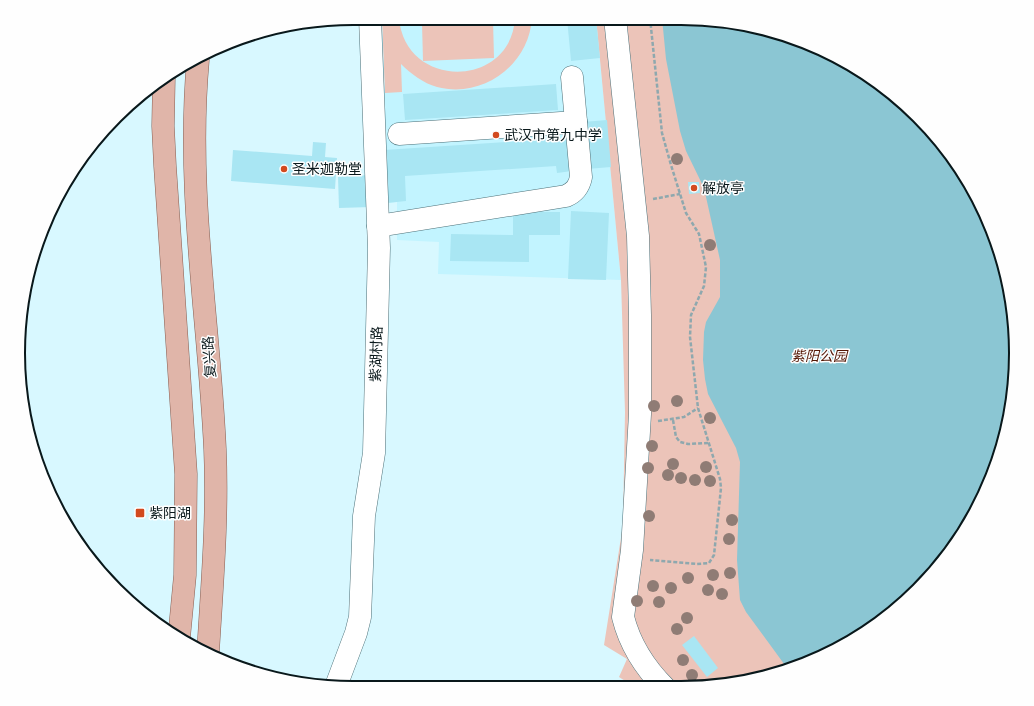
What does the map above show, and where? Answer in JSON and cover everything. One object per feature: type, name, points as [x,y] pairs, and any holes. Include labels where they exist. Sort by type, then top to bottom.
[{"type":"main road","name":"复兴路","points":[[198,64],[196,192],[214,433],[216,493],[216,531],[208,647]]},
{"type":"main road","points":[[164,85],[163,126],[165,166],[186,474],[185,575],[180,631]]},
{"type":"street","name":"紫湖村路","points":[[338,680],[356,633],[362,603],[364,516],[374,453],[378,226],[370,25]]},
{"type":"street","points":[[616,25],[639,260],[640,422],[630,558],[623,608],[624,621],[636,651],[644,665],[659,681]]},
{"type":"street","points":[[378,226],[566,196],[572,193],[580,184],[581,177],[572,77]]},
{"type":"street","points":[[399,134],[576,122]]},
{"type":"path","points":[[630,558],[704,564],[709,563],[712,560],[721,488],[698,408],[694,388],[690,323],[691,315],[704,286],[706,267],[699,234],[686,212],[670,165],[661,126],[651,25]]},
{"type":"path","points":[[634,203],[680,194]]},
{"type":"path","points":[[640,422],[674,420],[684,417],[698,408]]},
{"type":"path","points":[[674,420],[676,437],[680,442],[688,444],[708,442]]},
{"type":"shaded area","name":"武汉市第九中学","points":[[377,25],[597,25],[621,280],[438,274],[439,242],[397,240],[397,202],[387,203]]},
{"type":"shaded area","name":"紫阳公园","points":[[663,25],[724,28],[745,31],[786,42],[826,59],[863,80],[897,106],[913,121],[928,137],[954,171],[984,227],[992,248],[1003,289],[1009,353],[1003,417],[992,458],[984,479],[965,517],[954,535],[928,569],[897,600],[863,626],[845,637],[807,656],[784,664],[746,612],[740,600],[737,560],[740,462],[736,448],[708,394],[703,360],[704,332],[706,322],[720,297],[720,260],[704,188],[686,151],[680,131],[666,59]]},
{"type":"green space","points":[[382,25],[401,25],[406,42],[419,58],[437,68],[458,72],[478,68],[496,58],[509,41],[513,25],[531,25],[529,35],[513,64],[501,75],[486,83],[471,88],[454,89],[437,87],[418,78],[401,64],[402,92],[385,93]]},
{"type":"green space","points":[[422,25],[493,25],[494,58],[423,61]]},
{"type":"green space","name":"紫阳公园","points":[[597,25],[702,26],[745,31],[786,42],[826,59],[863,80],[897,106],[928,137],[954,171],[965,189],[984,227],[992,248],[1003,289],[1006,310],[1009,353],[1008,374],[1003,417],[998,438],[984,479],[975,498],[954,535],[941,553],[928,569],[897,600],[863,626],[845,637],[807,656],[766,670],[724,678],[681,681],[625,681],[619,677],[627,659],[604,645],[623,525],[625,412],[621,280]]},
{"type":"building","points":[[568,25],[597,25],[600,58],[571,61]]},
{"type":"building","points":[[556,84],[558,110],[405,120],[403,94]]},
{"type":"building","points":[[607,120],[611,167],[587,169],[583,122]]},
{"type":"building","points":[[570,138],[572,171],[557,173],[556,166],[405,176],[406,201],[387,203],[384,150]]},
{"type":"building","name":"圣米迦勒堂","points":[[313,142],[326,143],[325,157],[337,158],[335,189],[231,181],[233,150],[312,156]]},
{"type":"building","name":"圣米迦勒堂","points":[[369,175],[371,207],[339,208],[338,177]]},
{"type":"building","name":"解放亭","points":[[688,182],[699,182],[700,193],[689,194]]},
{"type":"building","points":[[571,211],[609,213],[606,280],[568,279]]},
{"type":"building","points":[[513,212],[560,212],[560,235],[529,235],[529,262],[450,261],[451,234],[513,235]]},
{"type":"building","points":[[694,636],[718,668],[707,677],[682,645]]},
{"type":"place","name":"武汉市第九中学","points":[[496,135]]},
{"type":"place","name":"圣米迦勒堂","points":[[284,169]]},
{"type":"place","name":"解放亭","points":[[694,188]]},
{"type":"place","name":"紫阳湖","points":[[140,513]]}]
